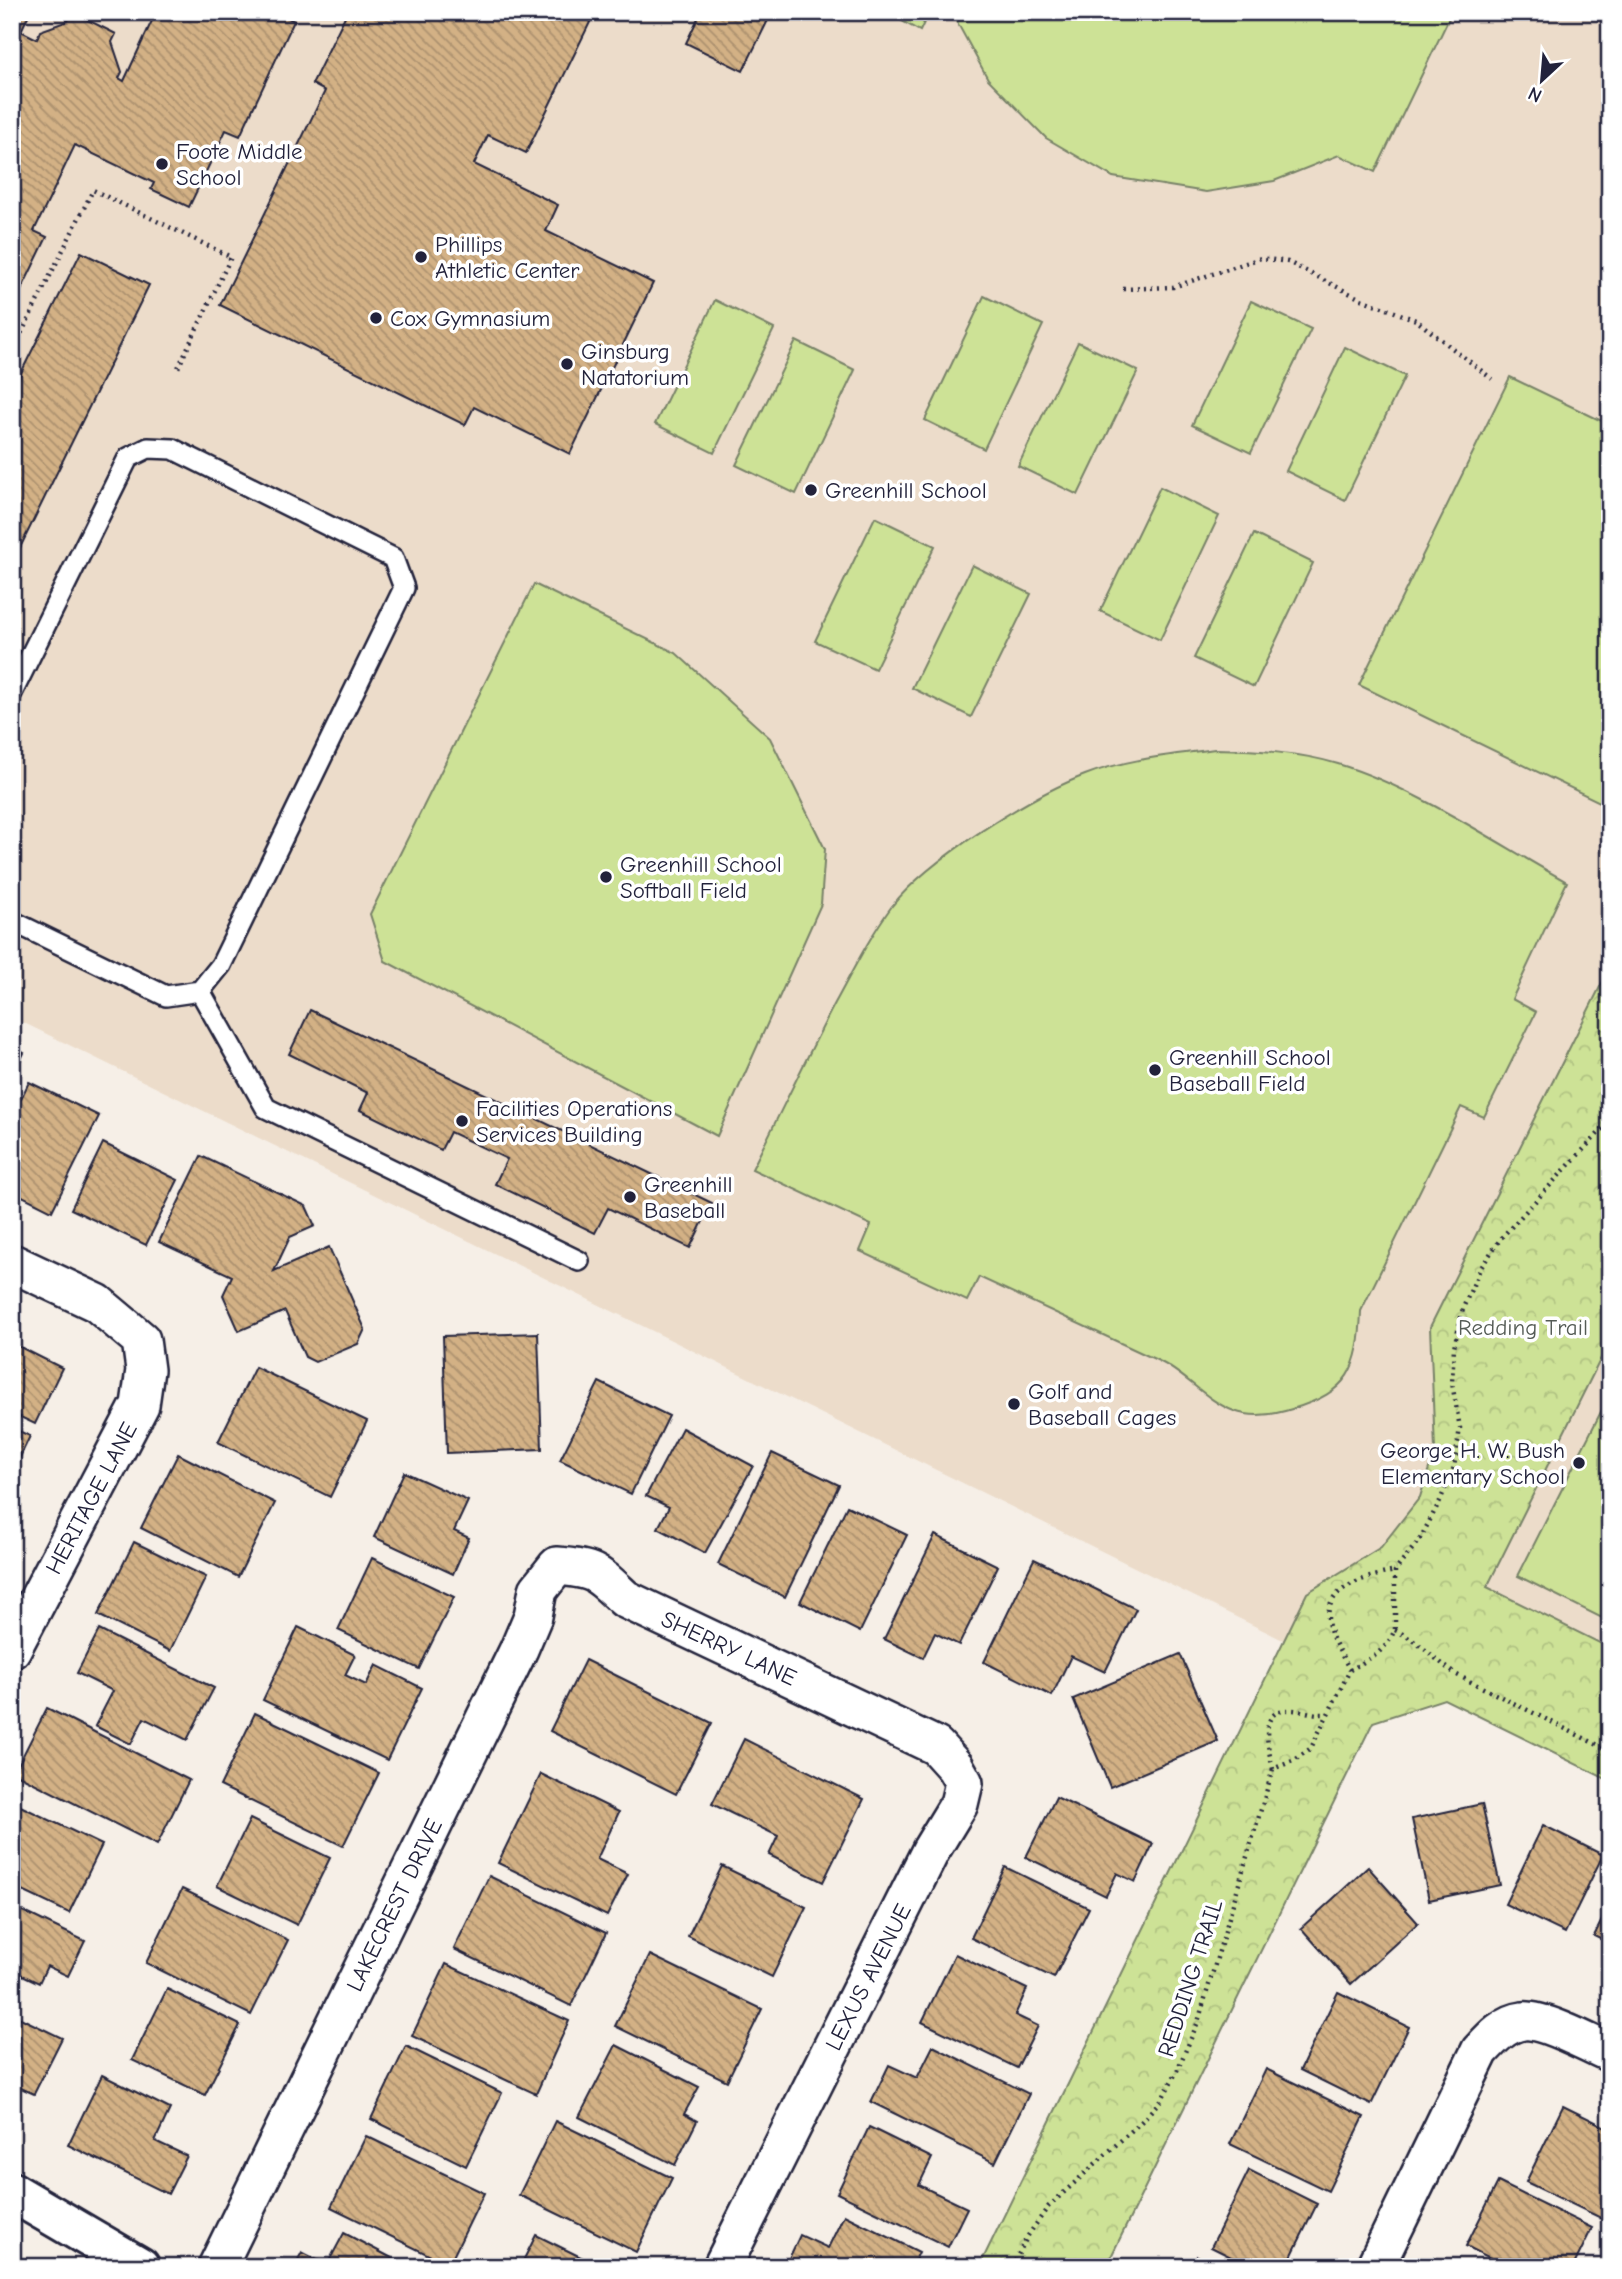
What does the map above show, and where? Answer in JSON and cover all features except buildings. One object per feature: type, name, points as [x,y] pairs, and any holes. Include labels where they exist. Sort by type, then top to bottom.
[{"type":"street","name":"HERITAGE LANE","points":[[12,1263],[97,1303],[141,1340],[145,1370],[140,1405],[12,1649]]},
{"type":"street","name":"LAKECREST DRIVE","points":[[218,2267],[519,1649],[533,1616],[538,1590],[557,1566],[582,1568]]},
{"type":"street","name":"SHERRY LANE","points":[[582,1568],[596,1572],[625,1599],[881,1719]]},
{"type":"street","name":"LEXUS AVENUE","points":[[722,2267],[932,1850],[959,1804],[964,1783],[955,1767],[936,1746],[881,1719]]},
{"type":"street","points":[[1375,2267],[1480,2051],[1498,2031],[1524,2020],[1569,2033],[1610,2053]]},
{"type":"street","points":[[12,2192],[140,2267]]},
{"type":"lane","points":[[12,693],[128,458],[149,448],[173,449],[393,558],[404,588],[221,965],[200,990],[166,996],[12,921]]},
{"type":"lane","points":[[200,990],[265,1108],[579,1261]]},
{"type":"path","points":[[12,352],[93,190],[231,257],[176,372]]},
{"type":"path","points":[[1123,289],[1173,287],[1261,258],[1288,262],[1361,299],[1416,320],[1492,379]]},
{"type":"path","points":[[1273,1769],[1295,1760],[1311,1748],[1350,1670],[1376,1655],[1388,1643],[1395,1630],[1395,1571],[1420,1539],[1454,1466],[1460,1428],[1452,1383],[1454,1347],[1463,1308],[1480,1269],[1501,1238],[1610,1121]]},
{"type":"path","points":[[1350,1670],[1332,1635],[1328,1618],[1334,1598],[1349,1585],[1395,1571]]},
{"type":"path","points":[[1395,1630],[1415,1639],[1436,1661],[1457,1675],[1610,1751]]},
{"type":"path","name":"REDDING TRAIL","points":[[1012,2267],[1027,2237],[1048,2207],[1141,2122],[1162,2098],[1198,2022],[1273,1769],[1267,1726],[1274,1715],[1284,1710],[1313,1715],[1327,1714]]},
{"type":"shaded area","name":"Greenhill School","points":[[12,12],[1610,12],[1610,967],[1430,1327],[1435,1449],[1420,1497],[1381,1547],[1307,1593],[1285,1641],[12,1017]]},
{"type":"shaded area","name":"George H. W. Bush Elementary School","points":[[1610,1340],[1610,1649],[1486,1587]]},
{"type":"green space","points":[[886,12],[929,12],[920,31]]},
{"type":"green space","points":[[955,12],[1452,12],[1375,172],[1339,155],[1274,181],[1206,192],[1113,177],[1046,138],[988,79],[958,24]]},
{"type":"green space","points":[[984,296],[1043,325],[984,449],[925,420]]},
{"type":"green space","points":[[715,300],[774,329],[714,453],[655,424]]},
{"type":"green space","points":[[1251,301],[1311,329],[1251,453],[1192,425]]},
{"type":"green space","points":[[796,341],[855,370],[796,494],[736,465]]},
{"type":"green space","points":[[1078,342],[1138,371],[1078,495],[1018,466]]},
{"type":"green space","points":[[1345,347],[1405,376],[1345,500],[1286,471]]},
{"type":"green space","points":[[1510,377],[1610,425],[1610,807],[1359,685]]},
{"type":"green space","points":[[1160,487],[1219,516],[1160,640],[1100,611]]},
{"type":"green space","points":[[875,517],[935,546],[875,669],[815,641]]},
{"type":"green space","points":[[1254,534],[1313,563],[1254,687],[1194,658]]},
{"type":"green space","points":[[972,565],[1031,594],[971,717],[912,688]]},
{"type":"green space","name":"Greenhill School Softball Field","points":[[534,584],[676,653],[770,738],[825,849],[821,904],[717,1136],[385,961],[370,914]]},
{"type":"green space","name":"Greenhill School Baseball Field","points":[[1215,749],[1293,754],[1367,774],[1425,801],[1567,882],[1512,999],[1536,1012],[1484,1117],[1461,1107],[1361,1311],[1357,1348],[1347,1375],[1327,1395],[1285,1411],[1263,1415],[1241,1413],[1224,1407],[1169,1366],[979,1277],[967,1301],[860,1251],[871,1225],[752,1169],[862,953],[892,906],[908,888],[981,831],[1062,785],[1117,765]]},
{"type":"green space","name":"Redding Trail","points":[[1610,967],[1610,1340],[1487,1587],[1610,1648],[1610,1781],[1444,1699],[1373,1722],[1106,2267],[979,2267],[1307,1593],[1381,1547],[1420,1497],[1435,1449],[1430,1327]]},
{"type":"green space","points":[[1610,1394],[1610,1622],[1518,1576]]},
{"type":"place","name":"Foote Middle School","points":[[162,164]]},
{"type":"place","name":"Phillips Athletic Center","points":[[421,257]]},
{"type":"place","name":"Cox Gymnasium","points":[[376,318]]},
{"type":"place","name":"Ginsburg Natatorium","points":[[567,364]]},
{"type":"place","name":"Greenhill School","points":[[811,490]]},
{"type":"place","name":"Greenhill School Softball Field","points":[[606,877]]},
{"type":"place","name":"Greenhill School Baseball Field","points":[[1155,1070]]},
{"type":"place","name":"Facilities Operations Services Building","points":[[462,1121]]},
{"type":"place","name":"Greenhill Baseball","points":[[630,1197]]},
{"type":"place","name":"Golf and Baseball Cages","points":[[1014,1404]]},
{"type":"place","name":"George H. W. Bush Elementary School","points":[[1579,1463]]}]
